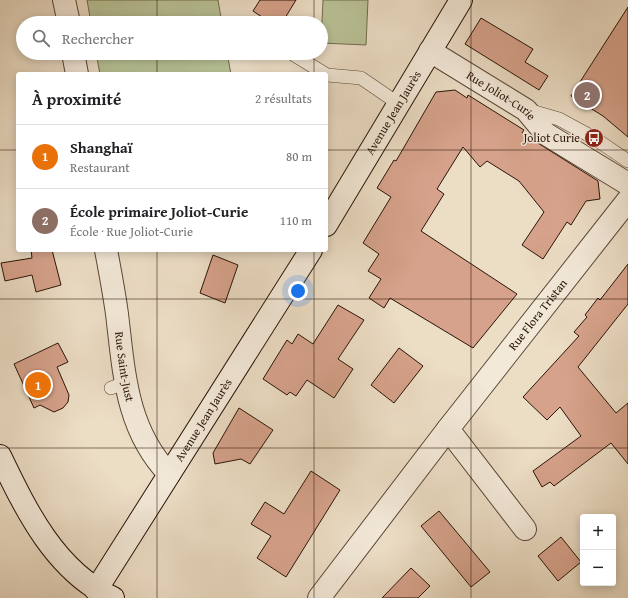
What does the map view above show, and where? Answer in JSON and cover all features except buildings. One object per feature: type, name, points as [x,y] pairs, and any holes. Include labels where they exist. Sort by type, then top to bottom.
[{"type":"street","points":[[64,0],[67,16]]},
{"type":"street","name":"Avenue Jean Jaurès","points":[[328,222],[461,0]]},
{"type":"street","name":"Rue Joliot-Curie","points":[[430,51],[526,110],[546,134],[628,184]]},
{"type":"street","points":[[74,60],[77,72]]},
{"type":"street","name":"Rue Flora Tristan","points":[[318,598],[448,429],[628,200]]},
{"type":"street","name":"Rue Saint-Just","points":[[106,252],[115,304],[118,386],[152,456],[169,474]]},
{"type":"street","name":"Avenue Jean Jaurès","points":[[105,594],[169,474],[310,252]]},
{"type":"street","points":[[448,429],[525,529]]},
{"type":"street","points":[[0,456],[46,541],[67,564],[105,594]]},
{"type":"lane","points":[[303,60],[322,72]]},
{"type":"lane","points":[[328,75],[361,78],[399,104]]},
{"type":"lane","points":[[526,110],[559,119],[594,138],[628,161]]},
{"type":"green space","points":[[87,0],[218,0],[221,16],[90,16]]},
{"type":"green space","points":[[323,0],[368,0],[366,45],[328,43],[328,16],[322,16]]},
{"type":"green space","points":[[97,60],[228,60],[231,72],[100,72]]},
{"type":"place","name":"École primaire Joliot-Curie","points":[[587,95]]},
{"type":"place","name":"Joliot Curie","points":[[594,138]]},
{"type":"place","name":"Shanghaï","points":[[38,385]]}]
